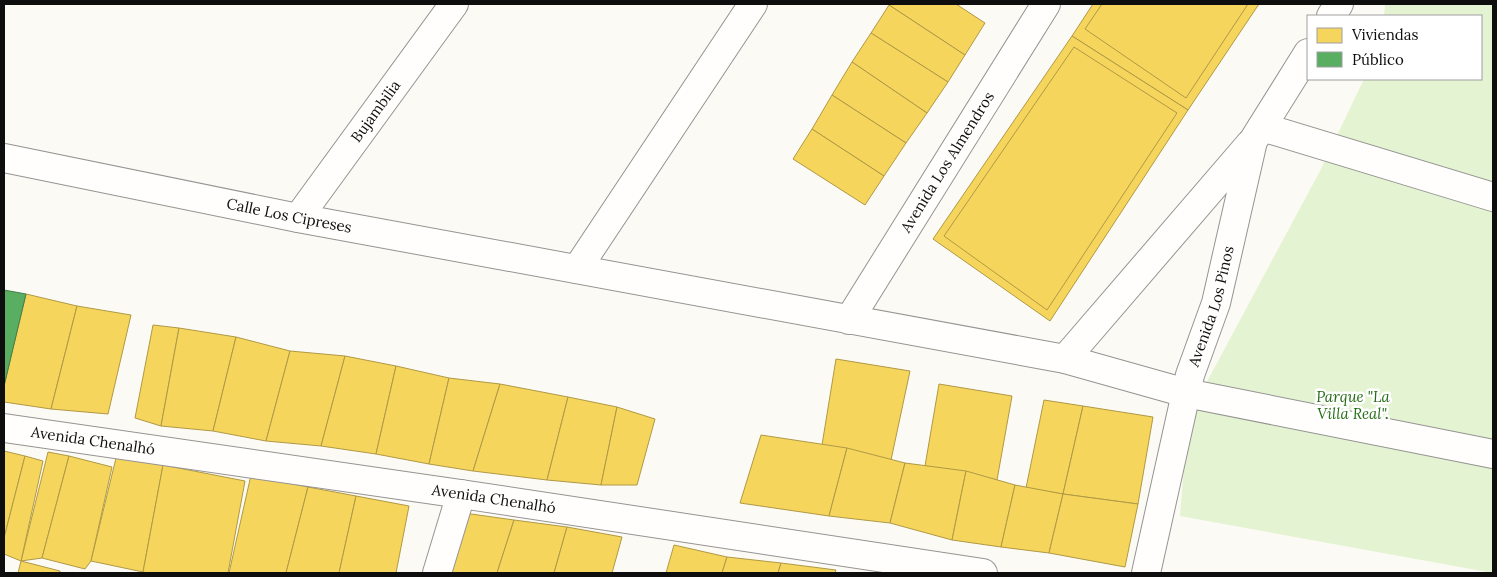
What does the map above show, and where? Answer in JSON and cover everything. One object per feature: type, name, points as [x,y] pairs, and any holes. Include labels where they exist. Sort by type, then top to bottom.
[{"type":"street","name":"Bujambilia","points":[[298,218],[454,4]]},
{"type":"street","points":[[577,269],[753,4]]},
{"type":"street","name":"Avenida Los Almendros","points":[[850,320],[1046,4]]},
{"type":"street","points":[[1332,15],[1339,4]]},
{"type":"street","name":"Avenida Los Pinos","points":[[1146,573],[1190,374],[1216,302],[1258,134],[1307,55]]},
{"type":"street","points":[[1065,358],[1258,134],[1493,196]]},
{"type":"street","name":"Calle Los Cipreses","points":[[4,158],[298,218],[1065,358],[1186,393],[1493,454]]},
{"type":"street","name":"Avenida Chenalhó","points":[[4,428],[461,494],[982,573]]},
{"type":"street","points":[[437,573],[461,494]]},
{"type":"green space","name":"Parque \"La Villa Real\".","points":[[1385,4],[1493,4],[1493,573],[1180,516],[1188,417],[1320,171],[1364,80],[1482,80],[1482,15],[1384,15]]},
{"type":"building: Viviendas","points":[[890,4],[956,4],[985,23],[965,55]]},
{"type":"building: Viviendas","points":[[1093,4],[1259,4],[1188,110],[1072,36]]},
{"type":"building: Viviendas","points":[[1102,4],[1248,4],[1186,98],[1085,29]]},
{"type":"building: Viviendas","points":[[889,5],[965,55],[948,82],[871,33]]},
{"type":"building: Viviendas","points":[[871,33],[948,82],[927,113],[852,62]]},
{"type":"building: Viviendas","points":[[1072,36],[1188,110],[1050,321],[933,239]]},
{"type":"building: Viviendas","points":[[1074,47],[1177,113],[1047,310],[944,236]]},
{"type":"building: Viviendas","points":[[852,62],[927,113],[906,143],[832,95]]},
{"type":"building: Viviendas","points":[[832,95],[906,143],[884,176],[812,129]]},
{"type":"building: Viviendas","points":[[812,129],[884,176],[865,205],[793,159]]},
{"type":"building: Viviendas","points":[[26,294],[77,306],[51,409],[4,402],[4,386]]},
{"type":"building: Viviendas","points":[[77,306],[131,315],[108,414],[51,409]]},
{"type":"building: Viviendas","points":[[153,325],[179,328],[161,426],[135,418]]},
{"type":"building: Viviendas","points":[[179,328],[236,337],[213,431],[161,426]]},
{"type":"building: Viviendas","points":[[236,337],[290,351],[266,441],[213,431]]},
{"type":"building: Viviendas","points":[[290,351],[345,356],[321,446],[266,441]]},
{"type":"building: Viviendas","points":[[345,356],[396,366],[376,454],[321,446]]},
{"type":"building: Viviendas","points":[[836,359],[910,371],[891,460],[822,445]]},
{"type":"building: Viviendas","points":[[396,366],[449,378],[429,464],[376,454]]},
{"type":"building: Viviendas","points":[[449,378],[500,384],[473,471],[429,464]]},
{"type":"building: Viviendas","points":[[500,384],[568,397],[547,480],[473,471]]},
{"type":"building: Viviendas","points":[[939,384],[1012,396],[997,480],[925,466]]},
{"type":"building: Viviendas","points":[[568,397],[617,407],[601,485],[547,480]]},
{"type":"building: Viviendas","points":[[1044,400],[1083,406],[1063,494],[1026,488]]},
{"type":"building: Viviendas","points":[[1083,406],[1153,417],[1138,504],[1063,494]]},
{"type":"building: Viviendas","points":[[617,407],[655,419],[637,485],[601,485]]},
{"type":"building: Viviendas","points":[[761,435],[847,448],[829,516],[740,503]]},
{"type":"building: Viviendas","points":[[847,448],[905,463],[890,523],[829,516]]},
{"type":"building: Viviendas","points":[[4,451],[25,456],[4,538]]},
{"type":"building: Viviendas","points":[[48,452],[69,456],[42,558],[21,561]]},
{"type":"building: Viviendas","points":[[25,456],[43,461],[21,561],[4,554],[4,538]]},
{"type":"building: Viviendas","points":[[69,456],[112,467],[91,561],[85,569],[42,558]]},
{"type":"building: Viviendas","points":[[116,458],[163,465],[143,572],[91,561]]},
{"type":"building: Viviendas","points":[[905,463],[966,471],[952,540],[890,523]]},
{"type":"building: Viviendas","points":[[163,465],[245,481],[228,573],[143,572]]},
{"type":"building: Viviendas","points":[[966,471],[1015,485],[1001,547],[952,540]]},
{"type":"building: Viviendas","points":[[251,475],[308,487],[286,573],[229,573]]},
{"type":"building: Viviendas","points":[[1015,485],[1063,494],[1049,553],[1001,547]]},
{"type":"building: Viviendas","points":[[308,487],[356,496],[339,573],[286,573]]},
{"type":"building: Viviendas","points":[[1063,494],[1138,504],[1125,567],[1049,553]]},
{"type":"building: Viviendas","points":[[356,496],[409,506],[396,573],[339,573]]},
{"type":"building: Viviendas","points":[[464,513],[514,520],[497,573],[447,573]]},
{"type":"building: Viviendas","points":[[514,520],[567,527],[554,573],[497,573]]},
{"type":"building: Viviendas","points":[[567,527],[622,537],[612,573],[554,573]]},
{"type":"building: Viviendas","points":[[674,545],[727,557],[722,573],[666,573]]},
{"type":"building: Viviendas","points":[[727,557],[781,563],[778,573],[722,573]]},
{"type":"building: Viviendas","points":[[21,561],[60,571],[60,573],[18,573]]},
{"type":"building: Viviendas","points":[[781,563],[836,570],[835,573],[778,573]]},
{"type":"building: Público","points":[[4,290],[26,294],[4,386]]}]
